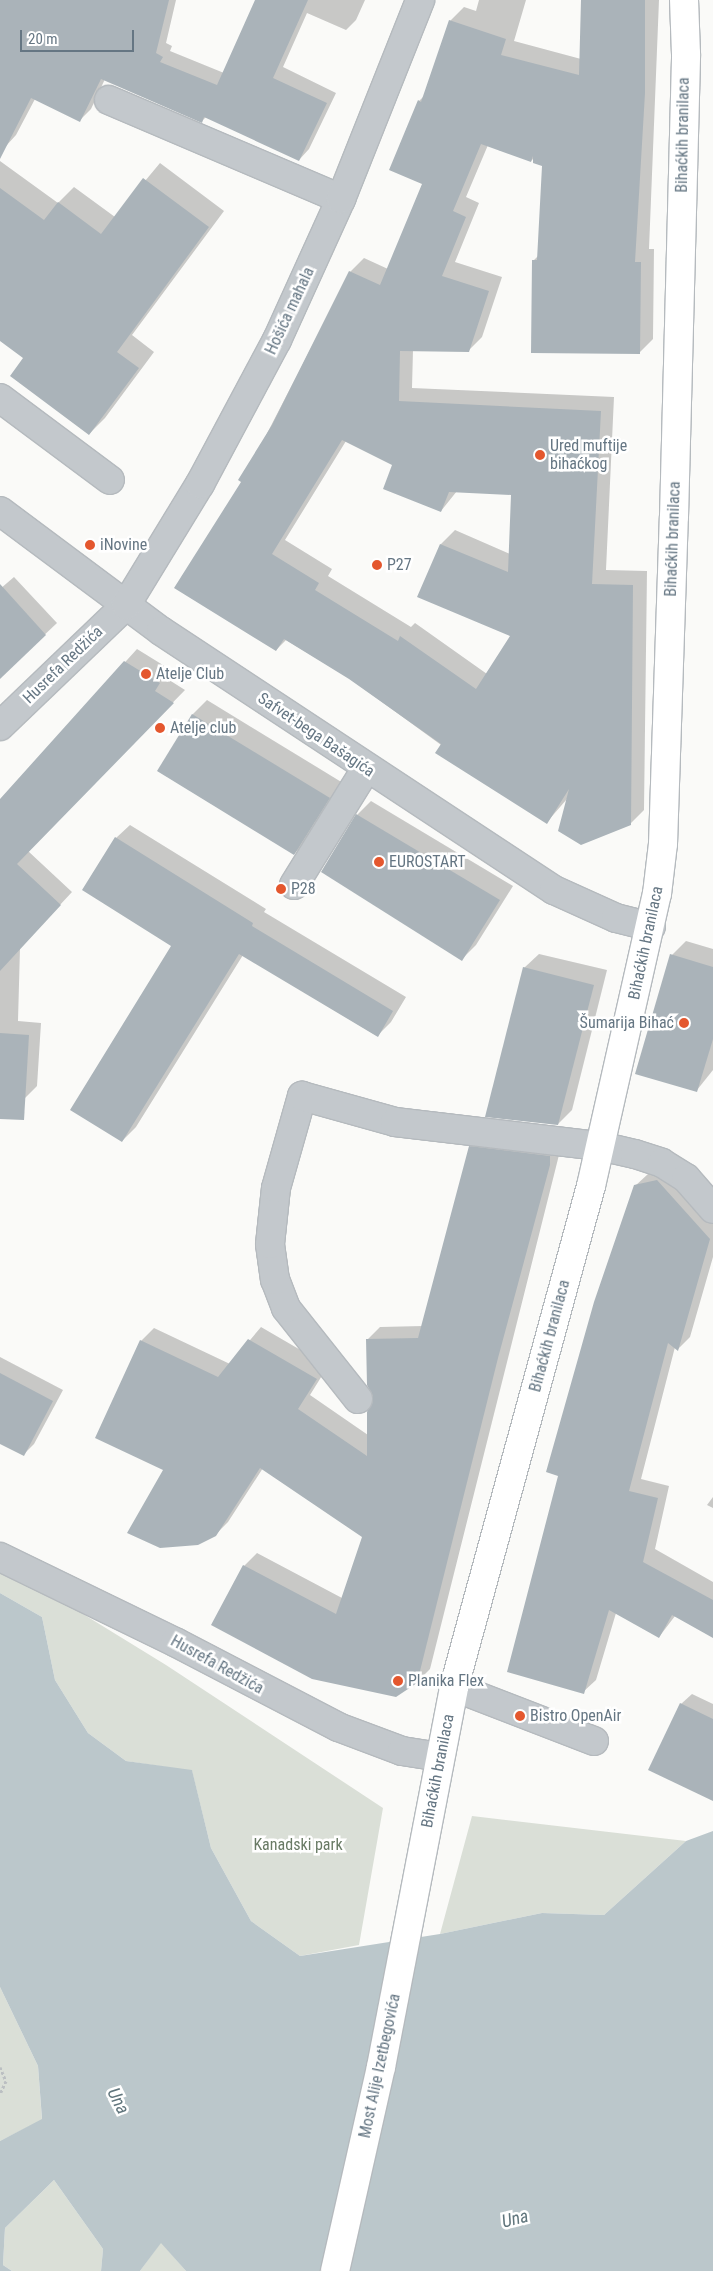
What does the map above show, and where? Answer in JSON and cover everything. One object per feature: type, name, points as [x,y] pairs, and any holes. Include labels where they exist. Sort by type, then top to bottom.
[{"type":"main road","name":"Bihaćkih branilaca","points":[[421,1860],[439,1757],[454,1687],[600,1146],[651,927],[663,844],[686,54],[684,0]]},
{"type":"main road","name":"Most Alije Izetbegovića","points":[[335,2271],[381,2067],[421,1860]]},
{"type":"street","name":"Hošića mahala","points":[[126,605],[200,484],[277,340],[341,199],[420,0]]},
{"type":"street","points":[[109,100],[341,199]]},
{"type":"street","points":[[0,398],[110,480]]},
{"type":"street","name":"Safvet-bega Bašagića","points":[[0,511],[126,605],[366,769],[554,890],[616,918],[651,927]]},
{"type":"street","name":"Husrefa Redžića","points":[[0,726],[126,605]]},
{"type":"street","points":[[294,885],[366,769]]},
{"type":"street","points":[[358,1399],[286,1308],[275,1280],[270,1244],[276,1188],[302,1096],[395,1122],[600,1146],[662,1163],[686,1178],[713,1209]]},
{"type":"street","name":"Husrefa Redžića","points":[[0,1557],[175,1642],[338,1727],[402,1751],[439,1757]]},
{"type":"street","points":[[454,1687],[594,1741]]},
{"type":"path","points":[[0,2068],[6,2082],[0,2094]]},
{"type":"green space","name":"Kanadski park","points":[[0,1563],[166,1665],[383,1808],[359,1945],[300,1956],[251,1921],[211,1848],[192,1771],[126,1761],[88,1733],[55,1680],[42,1617],[0,1593]]},
{"type":"green space","points":[[472,1816],[686,1841],[604,1915],[542,1913],[440,1934]]},
{"type":"green space","points":[[0,1987],[38,2066],[42,2120],[0,2141]]},
{"type":"green space","points":[[54,2180],[103,2249],[101,2271],[12,2271],[3,2265],[5,2228]]},
{"type":"green space","points":[[161,2242],[186,2271],[140,2271]]},
{"type":"water","name":"Una","points":[[0,1593],[42,1617],[55,1680],[88,1733],[126,1761],[192,1770],[211,1848],[251,1921],[300,1956],[440,1934],[542,1913],[604,1915],[686,1841],[713,1831],[713,2271],[186,2271],[161,2243],[140,2271],[101,2271],[103,2249],[54,2180],[5,2228],[3,2265],[12,2271],[0,2271],[0,2141],[42,2119],[38,2066],[0,1987]]},
{"type":"building","points":[[0,0],[169,0],[156,53],[163,57],[160,62],[217,85],[255,0],[308,0],[273,78],[327,103],[299,161],[204,117],[202,123],[101,79],[80,122],[31,98],[0,159]]},
{"type":"building","points":[[581,0],[645,0],[645,93],[635,262],[641,262],[640,354],[531,353],[532,260],[537,260],[542,166],[533,163],[533,156],[531,162],[481,144],[453,211],[466,217],[442,276],[489,291],[469,352],[400,351],[399,401],[601,411],[592,584],[633,585],[631,825],[581,845],[558,831],[569,789],[547,824],[435,753],[441,744],[349,679],[284,639],[276,651],[174,588],[241,482],[238,480],[272,425],[349,271],[380,285],[422,184],[389,170],[418,100],[421,102],[449,20],[506,39],[501,55],[579,75]],"holes":[[[342,440],[392,465],[383,489],[441,512],[449,492],[511,495],[508,572],[440,544],[417,597],[510,636],[476,689],[400,636],[398,641],[315,590],[319,583],[272,554]]]},
{"type":"building","points":[[143,178],[209,227],[117,352],[139,368],[89,435],[10,376],[23,358],[0,341],[0,188],[44,220],[58,202],[101,234]]},
{"type":"building","points":[[0,584],[46,635],[0,679]]},
{"type":"building","points":[[124,661],[160,683],[155,691],[174,703],[17,864],[61,905],[0,971],[0,799]]},
{"type":"building","points":[[192,714],[330,798],[294,855],[157,771]]},
{"type":"building","points":[[356,814],[500,900],[462,961],[321,872]]},
{"type":"building","points":[[115,837],[253,923],[252,926],[393,1011],[378,1037],[239,954],[122,1142],[70,1110],[171,946],[82,890]]},
{"type":"building","points":[[670,954],[713,967],[713,1039],[697,1092],[635,1074]]},
{"type":"building","points":[[523,967],[594,985],[558,1125],[485,1117]]},
{"type":"building","points":[[0,1033],[29,1035],[24,1120],[0,1119]]},
{"type":"building","points":[[469,1146],[550,1156],[550,1165],[498,1358],[417,1683],[396,1697],[312,1679],[211,1625],[243,1565],[336,1614],[362,1537],[260,1468],[216,1536],[198,1545],[160,1548],[127,1533],[163,1470],[95,1438],[140,1340],[218,1377],[248,1339],[317,1379],[298,1409],[367,1456],[367,1412],[373,1397],[367,1385],[366,1339],[418,1338]]},
{"type":"building","points":[[657,1180],[710,1239],[678,1351],[668,1343],[629,1491],[658,1498],[643,1562],[713,1600],[713,1638],[672,1615],[659,1638],[609,1610],[584,1694],[507,1672],[558,1476],[546,1472],[594,1302],[634,1185]]},
{"type":"building","points":[[0,1373],[53,1401],[24,1456],[0,1444]]},
{"type":"building","points":[[680,1703],[713,1719],[713,1801],[648,1770]]},
{"type":"place","name":"Ured muftije bihaćkog","points":[[540,455]]},
{"type":"place","name":"iNovine","points":[[90,545]]},
{"type":"place","name":"P27","points":[[377,565]]},
{"type":"place","name":"Atelje Club","points":[[146,674]]},
{"type":"place","name":"Atelje club","points":[[160,728]]},
{"type":"place","name":"EUROSTART","points":[[379,862]]},
{"type":"place","name":"P28","points":[[281,889]]},
{"type":"place","name":"Šumarija Bihać","points":[[684,1023]]},
{"type":"place","name":"Planika Flex","points":[[398,1681]]},
{"type":"place","name":"Bistro OpenAir","points":[[520,1716]]}]
